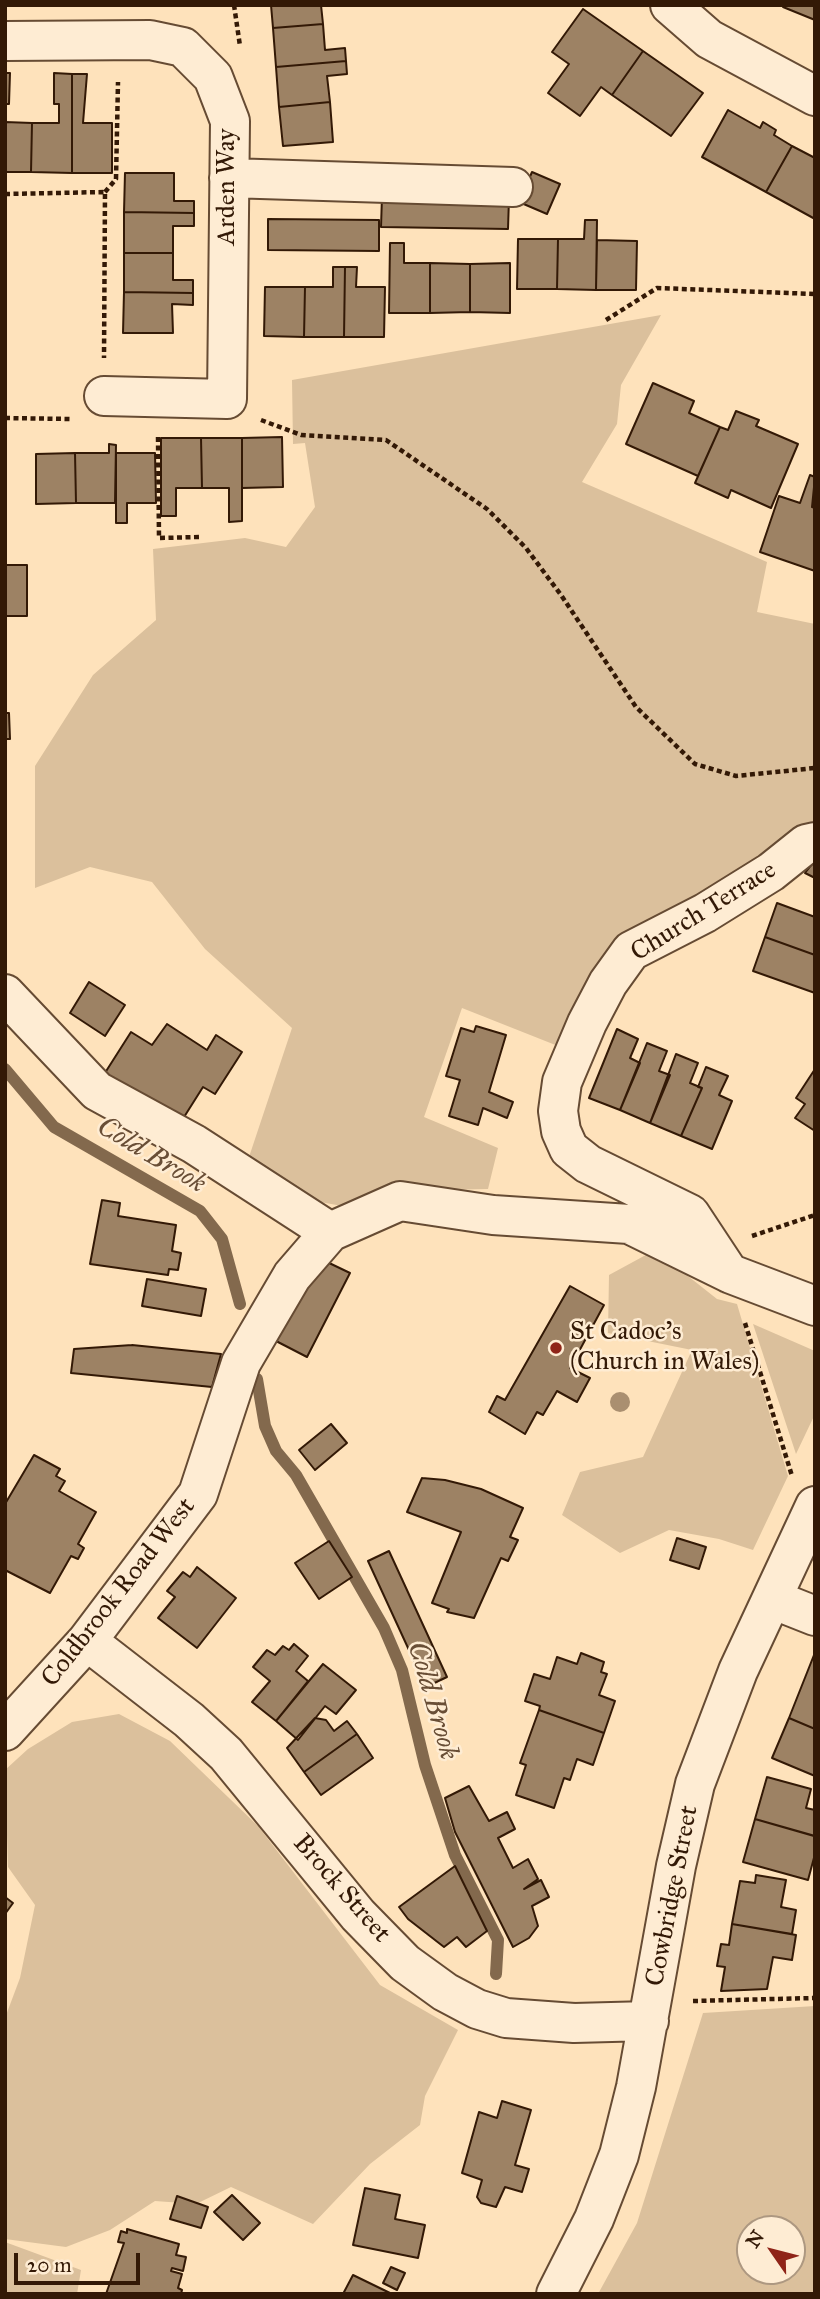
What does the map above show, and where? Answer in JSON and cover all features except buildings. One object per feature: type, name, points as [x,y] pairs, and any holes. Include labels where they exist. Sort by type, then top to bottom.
[{"type":"street","points":[[670,5],[709,39],[815,96]]},
{"type":"street","name":"Arden Way","points":[[5,41],[150,40],[183,47],[213,77],[230,121],[227,399]]},
{"type":"street","points":[[229,178],[513,187]]},
{"type":"street","points":[[104,396],[227,399]]},
{"type":"street","name":"Church Terrace","points":[[731,1274],[690,1214],[588,1164],[569,1149],[561,1131],[558,1111],[562,1082],[587,1023],[608,984],[631,951],[705,913],[771,872],[806,844],[815,842]]},
{"type":"street","points":[[5,994],[97,1091],[194,1144],[330,1232]]},
{"type":"street","name":"Coldbrook Road West","points":[[5,1731],[88,1640],[198,1494],[241,1363],[292,1276],[330,1232],[400,1201],[493,1214],[629,1224],[731,1274],[815,1306]]},
{"type":"street","name":"Cowbridge Street","points":[[556,2294],[594,2218],[619,2155],[651,2011],[676,1866],[695,1784],[738,1671],[811,1515]]},
{"type":"street","points":[[772,1599],[815,1616]]},
{"type":"street","name":"Brock Street","points":[[88,1640],[189,1720],[226,1754],[358,1915],[405,1963],[445,1992],[477,2009],[506,2018],[574,2023],[651,2011]]},
{"type":"path","points":[[5,418],[104,419],[105,192],[116,179],[119,40]]},
{"type":"path","points":[[5,194],[105,192]]},
{"type":"path","points":[[606,320],[657,288],[815,295]]},
{"type":"path","points":[[158,397],[159,538],[199,537]]},
{"type":"path","points":[[227,399],[252,416],[301,435],[386,440],[487,509],[526,548],[547,576],[636,708],[695,764],[736,776],[815,768]]},
{"type":"path","points":[[811,1515],[731,1274],[740,1240],[815,1215]]},
{"type":"path","points":[[651,2011],[815,1998]]},
{"type":"shaded area","points":[[661,315],[621,385],[617,424],[582,482],[767,562],[757,612],[815,624],[815,826],[682,911],[563,1048],[462,1008],[424,1117],[498,1148],[488,1189],[390,1191],[342,1206],[315,1201],[248,1160],[292,1028],[205,949],[152,882],[90,867],[35,888],[35,766],[93,675],[156,620],[153,549],[245,538],[286,547],[315,507],[305,443],[293,444],[292,380]]},
{"type":"shaded area","points":[[655,1250],[717,1299],[737,1304],[788,1476],[753,1550],[719,1539],[669,1530],[620,1553],[562,1515],[580,1472],[643,1457],[692,1350],[608,1333],[609,1275]]},
{"type":"shaded area","points":[[753,1324],[815,1351],[815,1414],[796,1454]]},
{"type":"shaded area","points":[[119,1714],[170,1741],[258,1826],[380,1985],[458,2030],[425,2096],[420,2125],[370,2164],[313,2224],[231,2187],[196,2204],[155,2201],[110,2230],[66,2247],[5,2239],[5,2018],[20,1978],[35,1905],[8,1867],[5,1770],[28,1749],[72,1722]]},
{"type":"shaded area","points":[[815,2006],[815,2294],[598,2294],[637,2223],[703,2013]]},
{"type":"shaded area","points":[[5,2242],[81,2270],[77,2294],[5,2294]]},
{"type":"waterway","name":"Cold Brook","points":[[5,1069],[54,1127],[200,1211],[222,1239],[240,1304]]},
{"type":"waterway","name":"Cold Brook","points":[[257,1379],[265,1426],[276,1451],[296,1475],[384,1628],[402,1670],[425,1765],[455,1855],[498,1940],[496,1974]]},
{"type":"place","name":"St Cadoc's (Church in Wales)","points":[[556,1348]]}]
